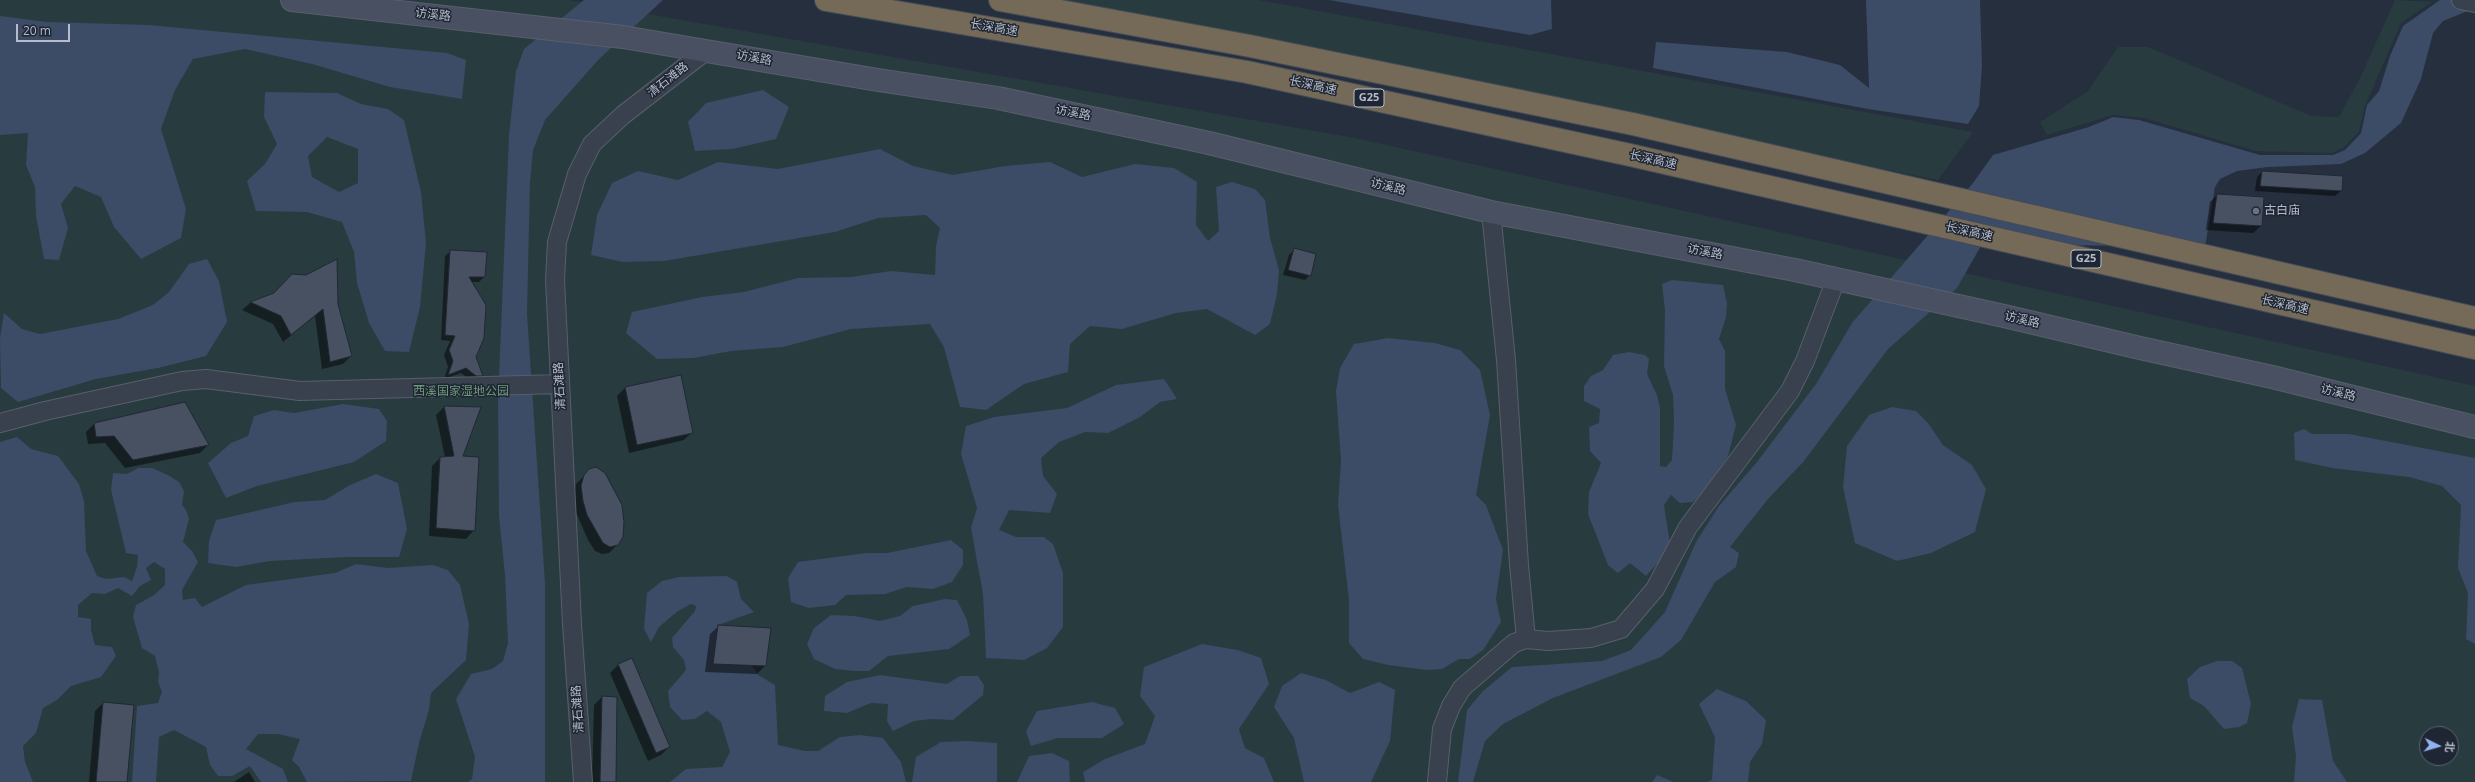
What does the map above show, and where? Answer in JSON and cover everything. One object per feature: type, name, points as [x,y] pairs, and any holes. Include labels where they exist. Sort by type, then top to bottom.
[{"type":"highway","name":"长深高速","points":[[826,0],[1246,72],[1909,218],[2475,348]]},
{"type":"highway","name":"G25","points":[[1000,0],[1250,46],[1633,124],[2475,318]]},
{"type":"street","name":"访溪路","points":[[292,0],[623,37],[878,80],[998,98],[1118,122],[1491,212],[1836,278],[2272,377],[2475,427]]},
{"type":"street","points":[[2461,0],[2475,3]]},
{"type":"street","name":"清石滩路","points":[[583,782],[560,384],[555,280],[557,242],[577,174],[592,144],[624,115],[706,50]]},
{"type":"street","points":[[1491,212],[1506,360],[1519,565],[1526,639]]},
{"type":"street","points":[[1437,782],[1442,729],[1451,706],[1462,688],[1514,643],[1526,639],[1548,641],[1591,638],[1621,629],[1655,589],[1688,527],[1790,391],[1806,361],[1836,278]]},
{"type":"street","points":[[0,423],[52,409],[182,381],[206,379],[300,391],[560,384]]},
{"type":"green space","name":"西溪国家湿地公园","points":[[0,0],[568,0],[1355,138],[2475,386],[2475,782],[0,782]]},
{"type":"green space","points":[[1033,0],[1259,0],[1973,132],[1938,180]]},
{"type":"green space","points":[[2395,0],[2432,2],[2401,23],[2365,106],[2359,132],[2343,148],[2332,153],[2256,151],[2144,118],[2113,115],[2047,135],[2040,122],[2087,92],[2118,47],[2148,47],[2312,116],[2339,117],[2361,76]]},
{"type":"water","points":[[584,0],[663,0],[599,59],[545,120],[533,150],[530,182],[527,313],[545,583],[545,782],[468,782],[472,779],[475,757],[456,699],[471,674],[492,669],[503,661],[508,643],[505,575],[499,516],[498,401],[509,135],[516,71],[524,49]]},
{"type":"water","points":[[1329,0],[1551,0],[1552,29],[1530,35]]},
{"type":"water","points":[[1866,0],[1980,0],[1982,66],[1979,106],[1968,124],[1868,109],[1653,68],[1656,42],[1787,52],[1840,65],[1869,88]]},
{"type":"water","points":[[2440,0],[2475,0],[2475,8],[2443,21],[2433,33],[2421,79],[2401,123],[2365,153],[2341,164],[2268,167],[2237,171],[2220,179],[2215,187],[2205,247],[1982,244],[1957,288],[1888,349],[1804,461],[1768,499],[1730,547],[1739,553],[1736,567],[1715,582],[1681,640],[1661,657],[1553,698],[1503,724],[1485,741],[1473,782],[1458,782],[1467,710],[1483,691],[1512,667],[1602,661],[1631,650],[1665,612],[1696,542],[1719,506],[1757,462],[1816,384],[1852,323],[1973,183],[1993,155],[2089,127],[2113,117],[2139,120],[2260,155],[2333,155],[2345,150],[2361,133],[2367,105],[2379,91],[2390,56],[2403,26]]},
{"type":"water","points":[[0,16],[47,22],[149,25],[447,53],[466,60],[462,99],[390,87],[312,64],[245,49],[193,59],[175,90],[161,129],[186,209],[181,238],[141,259],[114,227],[101,197],[75,186],[61,204],[68,228],[59,260],[44,259],[36,216],[35,187],[26,165],[28,133],[0,135]]},
{"type":"water","points":[[763,90],[789,107],[776,139],[732,149],[695,151],[688,122],[706,103]]},
{"type":"water","points":[[265,92],[337,93],[361,104],[388,109],[404,120],[421,192],[426,243],[420,307],[409,352],[385,351],[369,323],[357,283],[354,252],[342,222],[307,212],[256,211],[247,181],[265,164],[277,144],[264,117]],"holes":[[[327,137],[358,149],[358,183],[339,192],[312,177],[308,156]]]},
{"type":"water","points":[[880,149],[913,166],[953,175],[1005,166],[1050,162],[1082,177],[1135,164],[1174,168],[1197,182],[1196,225],[1208,241],[1219,231],[1216,187],[1232,182],[1255,189],[1265,200],[1270,238],[1279,270],[1277,294],[1270,324],[1255,335],[1207,309],[1176,313],[1122,329],[1090,326],[1070,344],[1068,372],[1024,384],[986,410],[960,407],[944,347],[930,324],[851,329],[783,347],[731,351],[694,358],[657,359],[626,333],[632,312],[702,297],[744,292],[798,278],[851,277],[891,271],[935,275],[936,246],[940,228],[926,215],[878,218],[835,232],[664,261],[623,262],[591,255],[597,215],[612,183],[638,171],[678,180],[718,162],[778,169]]},
{"type":"water","points":[[207,259],[219,281],[227,322],[206,356],[158,368],[96,379],[18,402],[1,388],[0,338],[4,313],[22,329],[40,334],[118,319],[153,305],[169,292],[189,264]]},
{"type":"water","points":[[1672,280],[1723,285],[1727,303],[1726,317],[1719,339],[1725,351],[1725,389],[1736,425],[1728,456],[1707,489],[1693,502],[1680,503],[1671,495],[1664,505],[1670,544],[1665,555],[1646,576],[1630,563],[1618,573],[1608,565],[1588,514],[1589,492],[1601,463],[1590,451],[1589,427],[1599,423],[1600,409],[1584,401],[1584,386],[1591,376],[1603,370],[1613,355],[1629,352],[1645,355],[1649,359],[1647,374],[1657,395],[1660,408],[1660,466],[1666,467],[1672,460],[1674,422],[1673,395],[1664,366],[1665,310],[1662,284]]},
{"type":"water","points":[[1388,338],[1435,343],[1460,350],[1480,370],[1490,415],[1476,495],[1486,505],[1503,550],[1496,599],[1501,622],[1483,650],[1470,659],[1459,659],[1442,669],[1426,670],[1388,665],[1363,659],[1349,643],[1349,600],[1338,505],[1341,461],[1336,391],[1340,368],[1354,344]]},
{"type":"water","points":[[1164,379],[1177,399],[1160,402],[1140,417],[1108,433],[1085,432],[1059,442],[1041,458],[1043,476],[1057,494],[1050,513],[1009,510],[999,530],[1016,537],[1044,537],[1053,544],[1063,573],[1063,627],[1047,648],[1024,660],[986,658],[983,594],[971,528],[977,508],[961,454],[966,426],[994,417],[1067,408],[1116,385]]},
{"type":"water","points":[[343,404],[379,409],[387,421],[386,441],[354,462],[257,486],[226,498],[208,463],[231,443],[248,436],[254,416],[274,410],[294,413]]},
{"type":"water","points":[[1892,407],[1916,411],[1928,423],[1943,445],[1972,465],[1986,489],[1975,532],[1931,553],[1897,561],[1855,543],[1843,487],[1847,446],[1869,415]]},
{"type":"water","points":[[2304,429],[2312,434],[2349,434],[2475,458],[2475,644],[2466,639],[2468,593],[2458,568],[2461,505],[2442,486],[2409,477],[2332,468],[2295,460],[2294,433]]},
{"type":"water","points":[[17,437],[31,449],[58,456],[79,484],[84,501],[86,551],[97,576],[106,579],[124,577],[132,581],[137,567],[138,555],[126,553],[111,490],[113,473],[127,474],[138,468],[152,468],[168,475],[179,482],[184,491],[182,505],[186,510],[189,519],[183,542],[192,551],[198,562],[182,590],[183,600],[195,598],[202,607],[246,585],[335,573],[356,564],[388,568],[433,565],[448,570],[460,585],[469,624],[466,660],[431,693],[429,710],[419,743],[411,781],[307,782],[299,767],[292,760],[300,739],[278,734],[258,734],[246,749],[283,769],[288,782],[261,782],[250,766],[232,776],[218,776],[210,765],[206,747],[174,730],[159,737],[156,782],[132,782],[137,706],[158,703],[162,692],[158,682],[159,672],[155,656],[142,648],[133,617],[136,605],[154,595],[165,585],[165,569],[154,562],[146,568],[151,580],[140,586],[132,596],[118,588],[105,594],[92,593],[78,605],[78,617],[91,619],[91,630],[95,645],[112,647],[116,656],[101,677],[71,686],[57,700],[43,708],[36,733],[23,746],[25,762],[33,782],[0,782],[0,442]]},
{"type":"water","points":[[376,474],[398,483],[407,529],[399,557],[347,557],[270,561],[236,567],[208,563],[209,541],[216,520],[295,502],[325,500],[350,485]]},
{"type":"water","points":[[951,540],[963,550],[963,565],[952,582],[933,589],[907,587],[885,594],[846,595],[835,605],[809,608],[791,602],[788,578],[798,562],[866,553],[887,553]]},
{"type":"water","points":[[727,576],[737,582],[741,599],[754,612],[718,625],[713,664],[752,666],[758,675],[775,685],[778,745],[805,751],[818,751],[840,737],[860,735],[883,738],[901,762],[906,782],[670,782],[686,769],[722,767],[730,752],[721,722],[707,711],[695,719],[682,720],[670,707],[668,691],[686,670],[684,660],[673,647],[672,638],[695,611],[696,606],[691,604],[678,611],[659,627],[651,642],[644,629],[647,593],[662,581],[679,577]]},
{"type":"water","points":[[945,599],[957,600],[967,620],[970,635],[949,649],[888,656],[869,671],[855,671],[835,669],[814,659],[807,644],[814,628],[831,615],[855,616],[880,621],[900,616],[913,606]]},
{"type":"water","points":[[1202,644],[1238,650],[1261,658],[1269,684],[1239,729],[1245,748],[1264,758],[1274,782],[1085,782],[1083,772],[1105,759],[1145,744],[1155,716],[1140,696],[1144,667]]},
{"type":"water","points":[[2217,661],[2232,661],[2242,668],[2251,704],[2247,723],[2239,727],[2224,729],[2204,706],[2190,698],[2187,679],[2200,667]]},
{"type":"water","points":[[1301,673],[1326,680],[1350,693],[1379,682],[1395,690],[1390,741],[1371,782],[1304,782],[1294,738],[1274,707],[1282,686]]},
{"type":"water","points":[[880,675],[947,684],[960,676],[978,676],[984,685],[983,695],[953,720],[931,719],[914,721],[893,731],[887,721],[888,704],[871,703],[847,713],[824,711],[825,696],[847,682]]},
{"type":"water","points":[[1717,689],[1746,701],[1766,720],[1762,744],[1750,762],[1748,782],[1707,782],[1712,780],[1715,737],[1699,704]]},
{"type":"water","points":[[2299,699],[2322,700],[2333,761],[2347,782],[2294,782],[2296,756],[2292,727]]},
{"type":"water","points":[[1092,702],[1115,708],[1124,724],[1102,738],[1058,738],[1031,746],[1026,731],[1037,711]]},
{"type":"water","points":[[967,741],[997,743],[997,782],[912,782],[916,757],[941,742]]},
{"type":"water","points":[[1052,753],[1069,761],[1070,782],[1017,782],[1029,756]]},
{"type":"water","points":[[1657,775],[1674,782],[1652,782]]},
{"type":"building","points":[[2262,171],[2343,176],[2342,191],[2260,186]]},
{"type":"building","points":[[2217,194],[2264,197],[2262,226],[2213,223]]},
{"type":"building","points":[[1294,248],[1316,254],[1311,276],[1288,270]]},
{"type":"building","points":[[450,250],[487,252],[485,277],[469,277],[486,305],[484,338],[476,357],[483,376],[476,376],[466,368],[448,375],[453,361],[449,350],[455,336],[445,335]]},
{"type":"building","points":[[337,259],[338,304],[352,356],[330,362],[323,309],[291,335],[281,316],[250,302],[274,293],[292,274],[306,275]]},
{"type":"building","points":[[681,375],[693,433],[637,445],[625,387]]},
{"type":"building","points":[[185,402],[209,445],[133,460],[114,436],[96,437],[94,423]]},
{"type":"building","points":[[444,406],[481,407],[463,456],[479,457],[475,531],[436,528],[440,457],[454,456]]},
{"type":"building","points":[[596,467],[605,473],[622,505],[624,522],[623,537],[618,545],[610,547],[603,543],[587,515],[583,501],[581,486],[584,475],[589,469]]},
{"type":"building","points":[[718,625],[771,628],[766,666],[713,664]]},
{"type":"building","points":[[632,658],[670,747],[656,753],[618,664]]},
{"type":"building","points":[[602,696],[617,697],[616,782],[600,782]]},
{"type":"building","points":[[103,702],[134,705],[127,782],[96,782]]},
{"type":"place","name":"古白庙","points":[[2256,211]]}]
